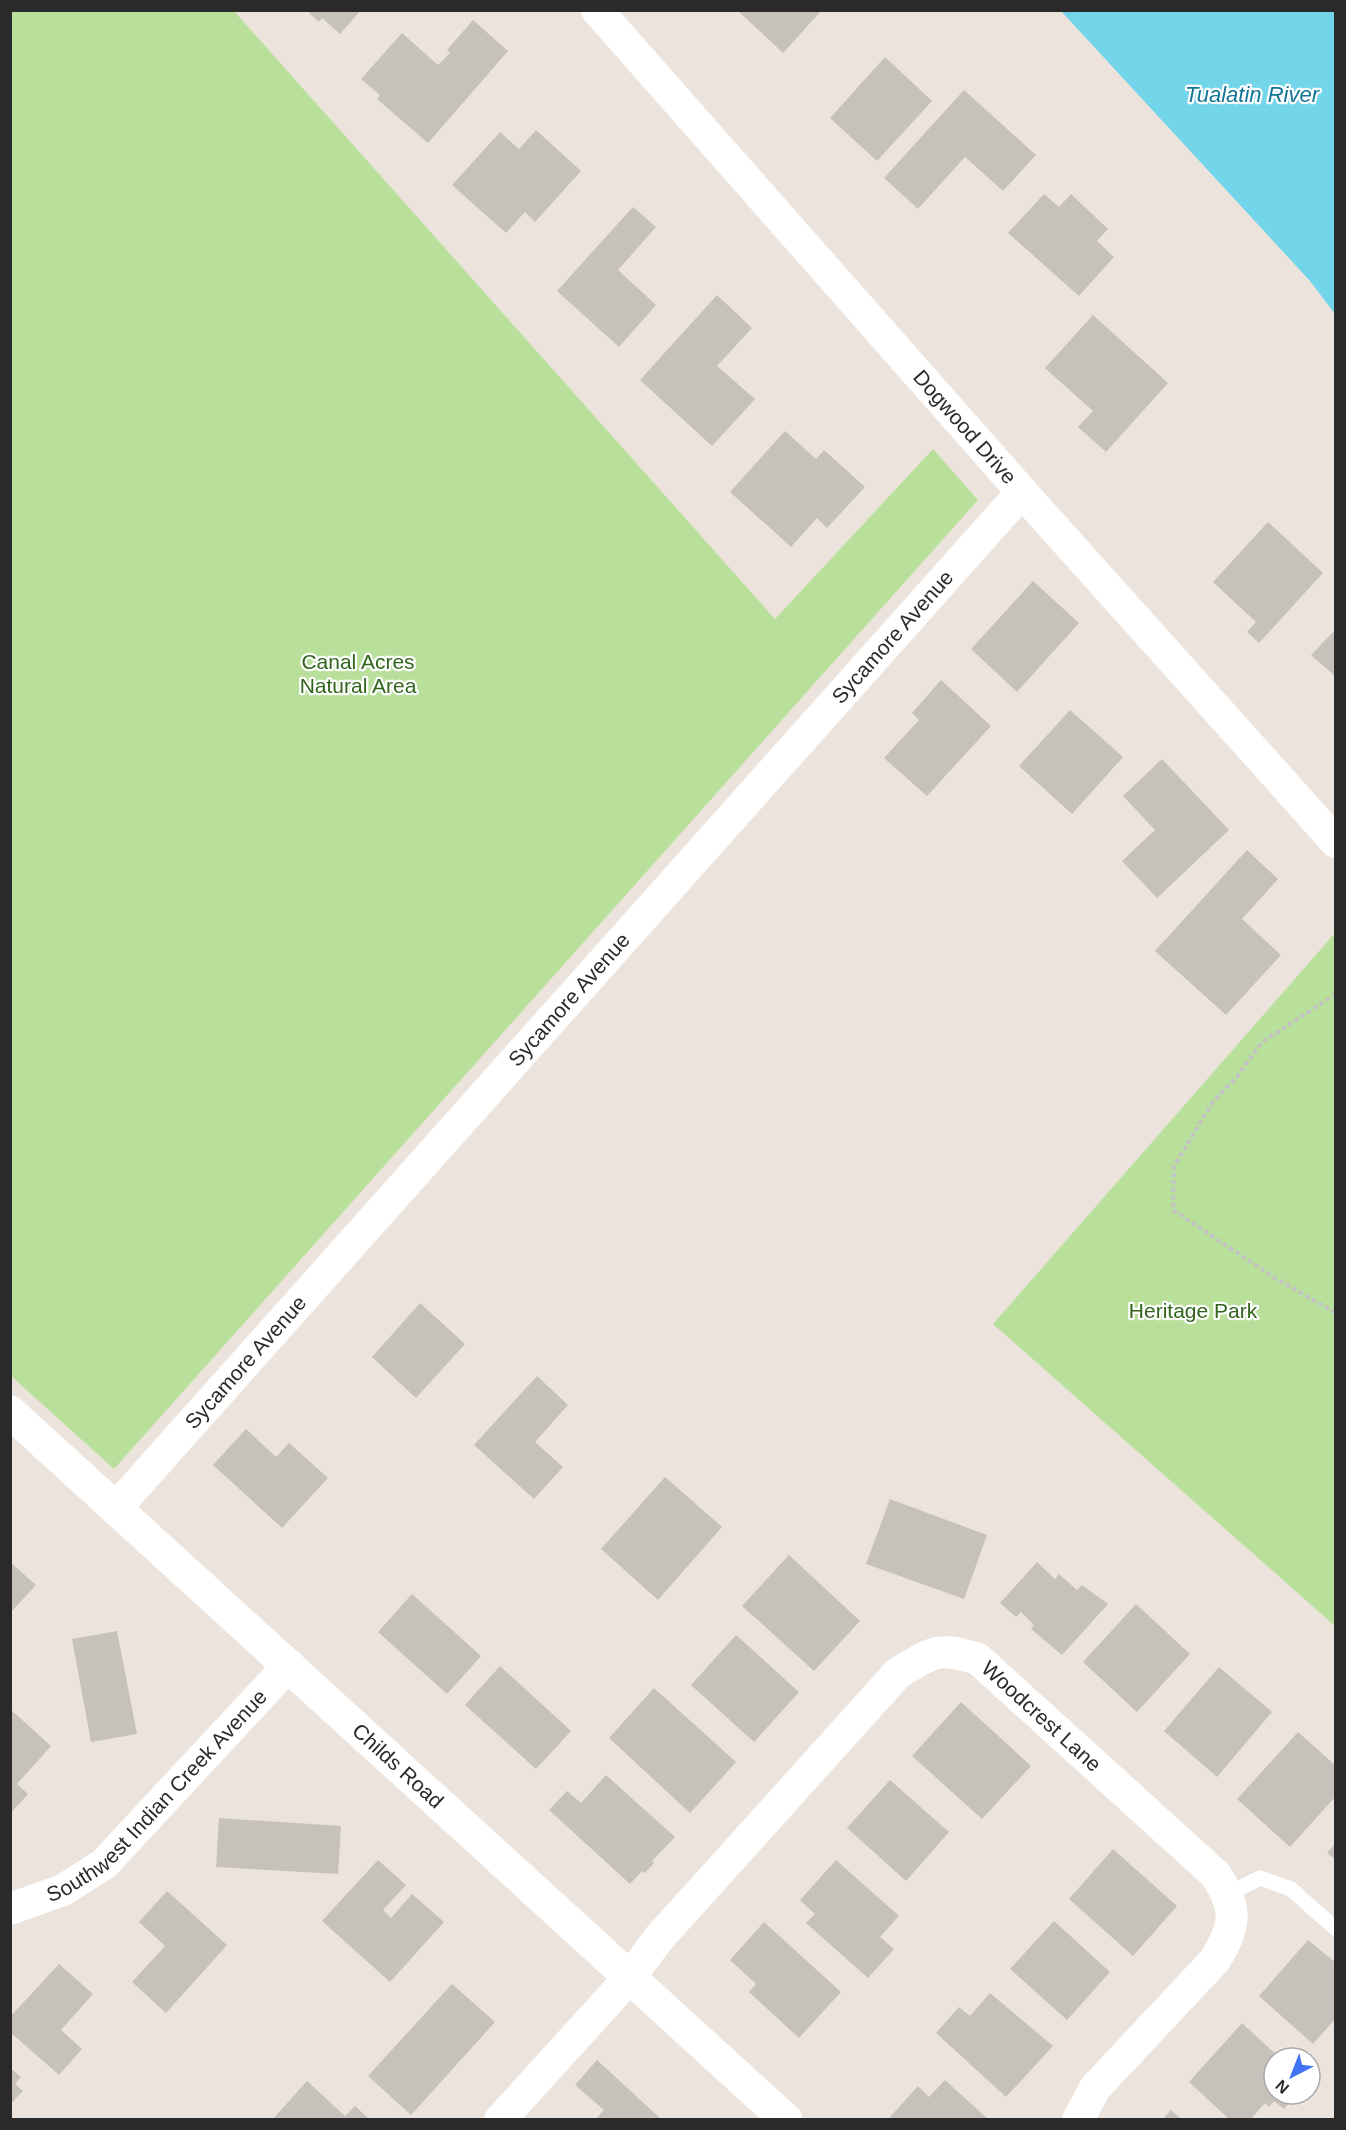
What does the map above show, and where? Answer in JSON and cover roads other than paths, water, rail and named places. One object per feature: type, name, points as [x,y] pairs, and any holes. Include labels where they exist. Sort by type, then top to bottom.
[{"type":"street","name":"Dogwood Drive","points":[[597,10],[1022,492],[1335,842]]},
{"type":"street","name":"Sycamore Avenue","points":[[116,1508],[1022,492]]},
{"type":"street","name":"Childs Road","points":[[10,1412],[786,2120]]},
{"type":"street","name":"Woodcrest Lane","points":[[500,2120],[630,1977],[660,1938],[898,1673],[936,1651],[953,1651],[978,1659],[1216,1875],[1228,1894],[1234,1916],[1229,1937],[1215,1960],[1095,2088],[1078,2120]]},
{"type":"street","name":"Southwest Indian Creek Avenue","points":[[10,1909],[63,1890],[104,1864],[289,1665]]},
{"type":"lane","points":[[1228,1894],[1260,1878],[1291,1889],[1335,1929]]},
{"type":"water","name":"Tualatin River","points":[[1061,11],[1335,11],[1335,314],[1310,281]]},
{"type":"park label","name":"Canal Acres Natural Area","points":[[358,674]]},
{"type":"park label","name":"Heritage Park","points":[[1193,1311]]}]
